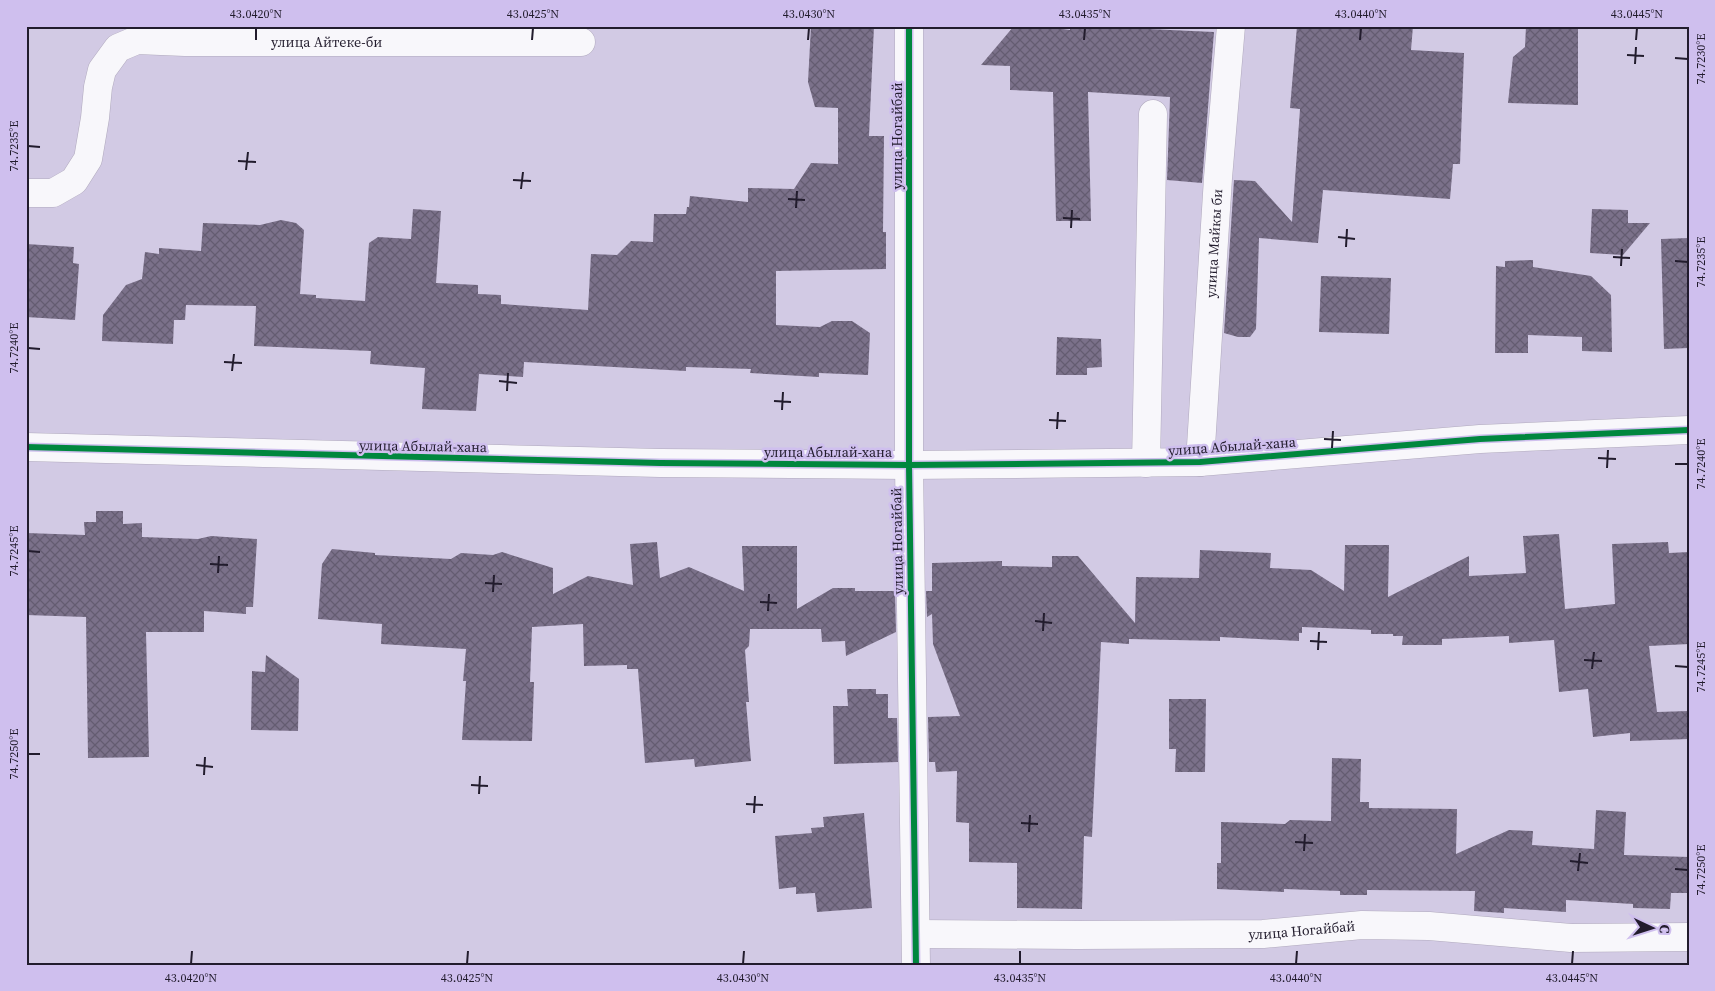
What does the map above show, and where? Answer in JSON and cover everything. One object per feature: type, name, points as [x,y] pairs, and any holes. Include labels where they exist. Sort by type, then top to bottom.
[{"type":"street","name":"улица Ногайбай","points":[[909,26],[908,466],[916,965]]},
{"type":"street","name":"улица Майкы би","points":[[1200,462],[1218,178],[1231,26]]},
{"type":"street","name":"улица Айтеке-би","points":[[26,194],[53,192],[74,181],[88,159],[102,70],[118,48],[137,40],[185,42],[581,42]]},
{"type":"street","points":[[1146,463],[1153,114]]},
{"type":"street","name":"улица Абылай-хана","points":[[26,447],[660,464],[908,466],[1200,462],[1480,439],[1689,430]]},
{"type":"street","name":"улица Ногайбай","points":[[916,934],[1077,936],[1263,934],[1362,925],[1429,926],[1571,938],[1689,936]]},
{"type":"building","points":[[811,26],[874,26],[869,136],[884,136],[883,232],[886,232],[886,269],[776,271],[776,325],[820,327],[832,321],[852,321],[870,333],[868,375],[819,373],[819,377],[750,373],[751,369],[686,367],[686,371],[524,362],[523,377],[479,374],[476,411],[422,409],[425,368],[370,364],[371,351],[254,346],[256,306],[186,305],[185,320],[174,320],[173,344],[102,341],[103,315],[126,285],[142,279],[145,252],[159,254],[159,248],[201,251],[203,223],[260,225],[281,220],[296,223],[304,230],[300,294],[316,295],[316,298],[365,301],[369,243],[378,237],[411,239],[413,209],[441,211],[436,283],[478,285],[478,294],[501,295],[501,304],[588,310],[591,254],[617,255],[631,241],[653,242],[654,214],[686,214],[690,196],[748,202],[748,188],[794,189],[811,163],[838,164],[838,108],[815,107],[808,82]]},
{"type":"building","points":[[1014,26],[1042,26],[1070,30],[1070,26],[1150,26],[1149,29],[1214,32],[1202,183],[1167,180],[1170,97],[1088,92],[1091,221],[1056,221],[1053,92],[1010,90],[1010,66],[981,65]]},
{"type":"building","points":[[1297,26],[1413,26],[1411,50],[1464,53],[1460,164],[1453,164],[1450,199],[1323,190],[1318,243],[1259,238],[1256,329],[1250,337],[1238,337],[1224,333],[1234,180],[1255,181],[1292,222],[1300,109],[1290,108]]},
{"type":"building","points":[[1526,26],[1578,26],[1578,105],[1508,103],[1513,57],[1525,47]]},
{"type":"building","points":[[1592,209],[1628,210],[1628,223],[1650,223],[1623,255],[1590,253]]},
{"type":"building","points":[[1689,238],[1689,348],[1664,349],[1661,239]]},
{"type":"building","points":[[26,244],[74,247],[73,263],[79,264],[75,320],[26,317]]},
{"type":"building","points":[[1533,260],[1533,267],[1591,276],[1611,295],[1612,352],[1582,351],[1582,337],[1528,335],[1528,353],[1495,353],[1496,266],[1505,267],[1505,261]]},
{"type":"building","points":[[1321,276],[1391,278],[1389,334],[1319,332]]},
{"type":"building","points":[[1057,337],[1101,339],[1102,367],[1087,368],[1087,375],[1056,375]]},
{"type":"building","points":[[96,511],[123,511],[123,524],[142,523],[142,537],[198,539],[211,536],[257,539],[253,607],[246,607],[246,614],[204,611],[204,632],[146,632],[149,757],[88,758],[86,617],[26,615],[26,533],[85,535],[84,522],[96,522]]},
{"type":"building","points":[[1559,534],[1565,609],[1615,604],[1612,544],[1668,542],[1669,553],[1689,552],[1689,644],[1649,646],[1657,712],[1689,711],[1689,739],[1630,741],[1630,733],[1593,737],[1588,689],[1559,692],[1554,640],[1509,643],[1509,636],[1442,639],[1442,645],[1402,645],[1403,636],[1371,634],[1371,630],[1302,627],[1302,633],[1299,633],[1299,641],[1220,637],[1220,641],[1129,639],[1129,644],[1101,642],[1092,837],[1084,836],[1082,909],[1017,908],[1017,863],[969,862],[969,823],[956,822],[957,771],[936,772],[935,762],[929,762],[928,717],[960,716],[933,644],[932,614],[927,617],[926,591],[932,591],[932,563],[1002,561],[1002,566],[1052,567],[1052,556],[1078,556],[1135,623],[1136,577],[1199,578],[1200,550],[1271,553],[1270,568],[1311,570],[1344,591],[1345,545],[1389,545],[1388,597],[1469,556],[1469,576],[1526,573],[1523,536]]},
{"type":"building","points":[[657,542],[660,578],[689,567],[744,591],[742,546],[797,546],[797,609],[833,588],[855,588],[855,591],[895,591],[896,632],[846,656],[845,641],[822,642],[821,629],[750,629],[749,646],[745,650],[749,702],[746,702],[751,761],[695,767],[694,759],[645,763],[638,669],[627,669],[627,665],[584,666],[583,624],[532,627],[530,682],[534,682],[532,741],[462,740],[466,681],[463,681],[466,649],[381,644],[382,624],[318,619],[322,564],[332,549],[375,553],[375,555],[451,559],[461,553],[493,555],[502,552],[553,568],[553,594],[588,576],[633,585],[630,544]]},
{"type":"building","points":[[266,655],[299,679],[298,731],[251,730],[252,671],[265,672]]},
{"type":"building","points":[[847,689],[876,689],[876,694],[888,694],[888,718],[897,718],[898,762],[834,764],[833,706],[848,706]]},
{"type":"building","points":[[1169,699],[1206,699],[1205,772],[1175,772],[1176,749],[1169,749]]},
{"type":"building","points":[[1332,758],[1361,759],[1360,802],[1369,802],[1369,808],[1457,809],[1456,854],[1509,830],[1533,831],[1532,845],[1594,849],[1596,810],[1626,812],[1624,855],[1689,857],[1689,893],[1671,893],[1670,909],[1633,908],[1633,904],[1566,900],[1566,912],[1504,908],[1504,913],[1474,911],[1475,891],[1367,890],[1367,895],[1340,895],[1340,891],[1284,889],[1284,892],[1217,889],[1217,863],[1221,863],[1221,822],[1285,824],[1290,820],[1331,821]]},
{"type":"building","points":[[864,813],[872,908],[817,912],[815,893],[796,894],[796,887],[779,889],[775,836],[812,833],[811,828],[824,827],[823,817]]},
{"type":"cycle path","points":[[909,26],[909,465],[916,965]]},
{"type":"cycle path","points":[[26,447],[660,463],[909,465],[1200,462],[1480,439],[1689,430]]}]
